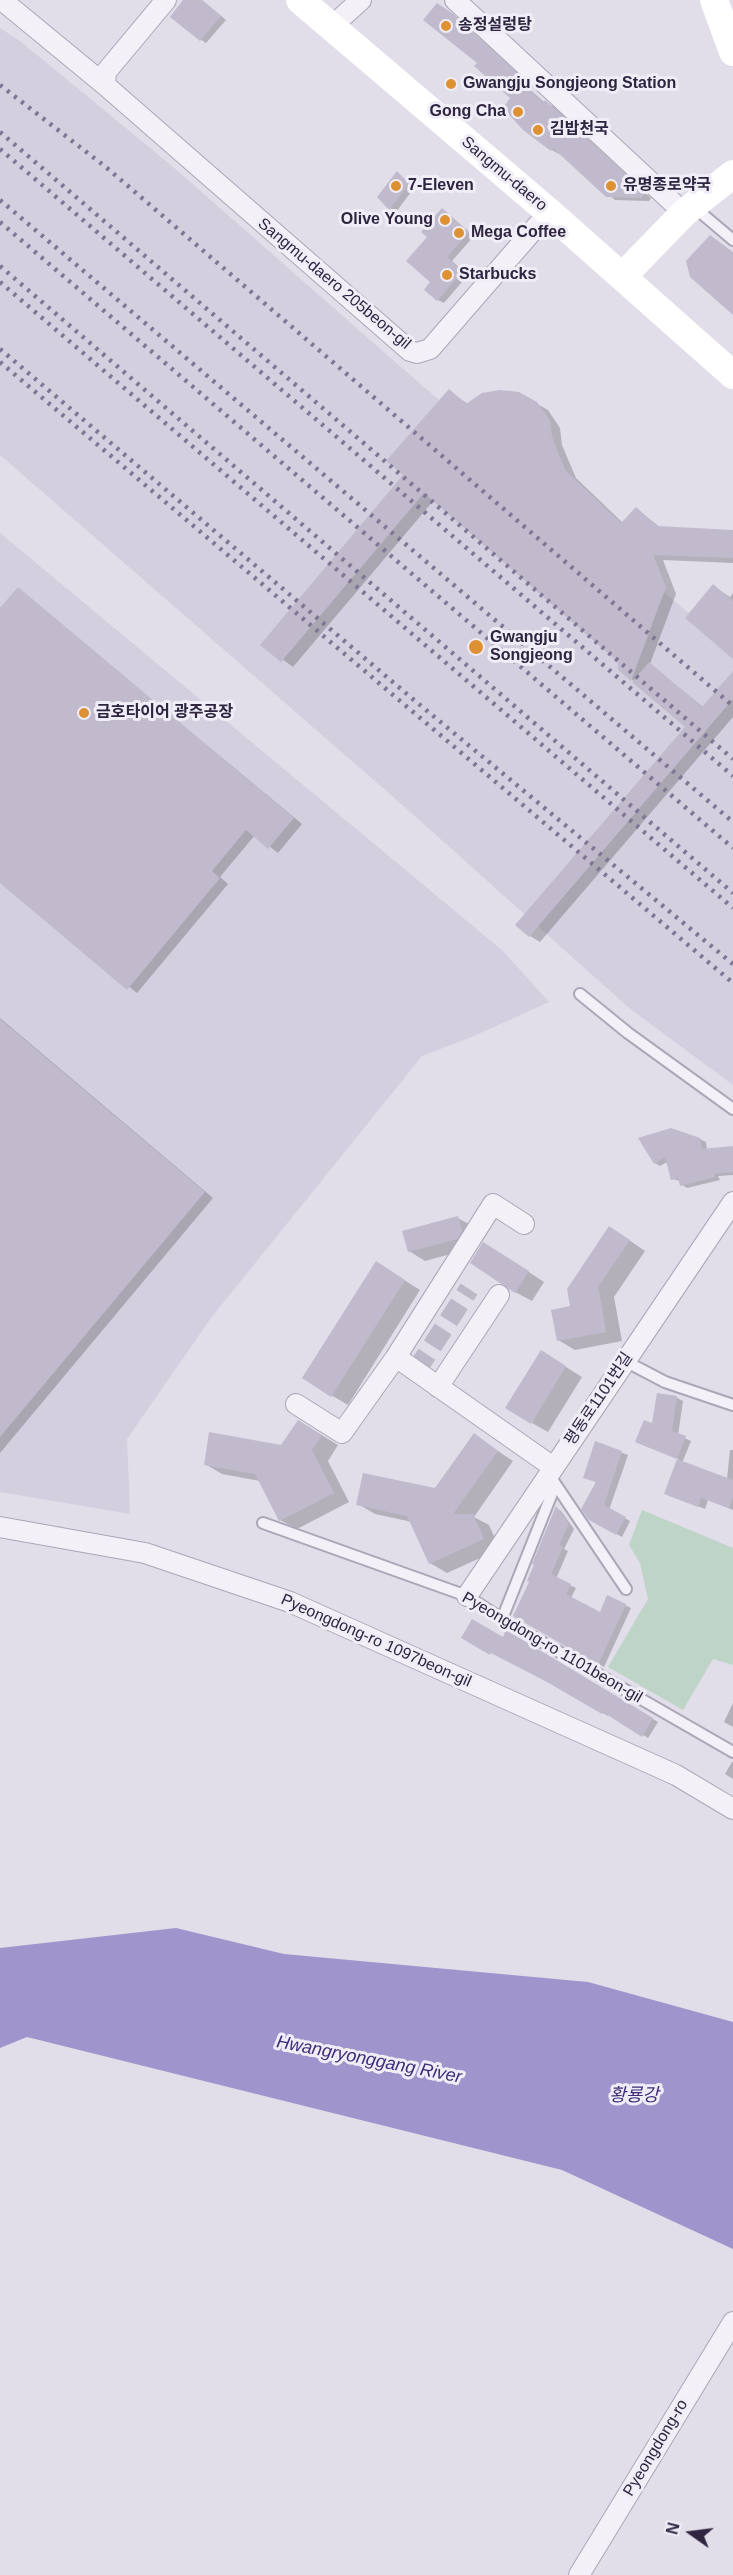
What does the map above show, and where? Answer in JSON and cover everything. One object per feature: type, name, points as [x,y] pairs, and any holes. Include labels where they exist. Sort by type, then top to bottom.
[{"type":"main road","name":"Sangmu-daero","points":[[300,0],[549,212],[733,375]]},
{"type":"main road","points":[[714,0],[733,52]]},
{"type":"main road","points":[[622,277],[688,209],[733,174]]},
{"type":"street","points":[[105,85],[106,72],[166,0]]},
{"type":"street","points":[[331,27],[361,0]]},
{"type":"street","points":[[455,0],[688,209]]},
{"type":"street","name":"Sangmu-daero 205beon-gil","points":[[3,1],[105,85],[410,351],[424,352],[430,349],[549,212]]},
{"type":"street","name":"평동로1101번길","points":[[467,1596],[553,1474],[625,1361],[733,1202]]},
{"type":"street","points":[[296,1404],[342,1433],[396,1357],[493,1204],[524,1224]]},
{"type":"street","points":[[438,1387],[499,1295]]},
{"type":"street","points":[[396,1357],[553,1474]]},
{"type":"street","name":"Pyeongdong-ro 1097beon-gil","points":[[0,1527],[145,1553],[290,1602],[676,1775],[733,1809]]},
{"type":"street","name":"Pyeongdong-ro","points":[[579,2575],[733,2322]]},
{"type":"lane","points":[[688,209],[733,240]]},
{"type":"lane","points":[[580,994],[628,1033],[733,1109]]},
{"type":"lane","points":[[625,1361],[665,1382],[733,1405]]},
{"type":"lane","points":[[553,1474],[626,1589]]},
{"type":"lane","points":[[502,1619],[553,1474]]},
{"type":"lane","name":"Pyeongdong-ro 1101beon-gil","points":[[263,1523],[467,1596],[502,1619],[733,1752]]},
{"type":"shaded area","points":[[0,28],[20,41],[172,166],[410,375],[733,651],[733,1085],[629,1008],[407,809],[0,455]]},
{"type":"shaded area","points":[[0,533],[503,951],[549,1002],[474,1036],[422,1056],[211,1318],[127,1439],[130,1514],[0,1492]]},
{"type":"green space","points":[[642,1510],[733,1548],[733,1665],[713,1659],[683,1710],[608,1667],[648,1599],[640,1563],[629,1545]]},
{"type":"water","name":"황룡강","points":[[176,1928],[284,1954],[588,1982],[733,2022],[733,2249],[562,2170],[27,2037],[0,2048],[0,1948]]},
{"type":"building","points":[[183,0],[202,0],[221,16],[200,41],[170,17]]},
{"type":"building","points":[[437,3],[452,13],[521,77],[519,80],[543,103],[545,100],[645,193],[641,198],[606,197],[553,148],[551,151],[523,130],[503,108],[510,98],[474,66],[477,63],[423,20]]},
{"type":"building","points":[[397,171],[409,184],[389,210],[377,197]]},
{"type":"building","points":[[442,208],[469,232],[447,257],[463,271],[437,301],[424,290],[430,282],[406,261],[427,237],[421,232]]},
{"type":"building","points":[[710,235],[733,252],[733,315],[690,277],[686,261]]},
{"type":"building","points":[[449,389],[466,404],[482,393],[500,390],[519,392],[537,402],[550,420],[552,437],[565,470],[621,523],[636,507],[657,526],[733,530],[733,558],[653,555],[666,587],[631,681],[618,670],[618,662],[424,493],[281,662],[260,645],[403,475],[386,461]]},
{"type":"building","points":[[713,584],[733,601],[733,659],[685,618]]},
{"type":"building","name":"금호타이어 광주공장","points":[[18,587],[294,818],[268,849],[246,830],[212,871],[220,878],[127,990],[0,883],[0,608]]},
{"type":"building","points":[[649,662],[702,707],[733,671],[733,699],[529,937],[515,925],[685,727],[632,682]]},
{"type":"building","points":[[0,1019],[205,1192],[0,1437]]},
{"type":"building","points":[[671,1128],[700,1138],[702,1149],[733,1146],[733,1172],[714,1174],[715,1177],[680,1186],[678,1178],[671,1180],[665,1157],[654,1164],[638,1138]]},
{"type":"building","points":[[458,1216],[462,1231],[457,1239],[408,1252],[402,1231]]},
{"type":"building","points":[[609,1226],[630,1240],[598,1287],[606,1332],[557,1341],[551,1310],[570,1306],[567,1289]]},
{"type":"building","points":[[483,1242],[529,1271],[515,1293],[470,1263]]},
{"type":"building","points":[[376,1261],[405,1280],[331,1397],[302,1378]]},
{"type":"building","points":[[541,1350],[566,1366],[531,1424],[505,1408]]},
{"type":"building","points":[[657,1393],[677,1396],[672,1431],[686,1436],[677,1459],[635,1442],[644,1420],[652,1423]]},
{"type":"building","points":[[298,1420],[322,1435],[312,1450],[334,1493],[279,1521],[255,1474],[204,1465],[209,1432],[281,1445]]},
{"type":"building","points":[[474,1433],[498,1451],[453,1514],[473,1514],[484,1539],[429,1564],[407,1516],[356,1505],[363,1473],[435,1488]]},
{"type":"building","points":[[595,1441],[622,1451],[604,1505],[626,1517],[616,1535],[589,1520],[581,1509],[596,1482],[583,1478]]},
{"type":"building","points":[[677,1459],[733,1480],[733,1496],[729,1508],[701,1498],[698,1507],[664,1494]]},
{"type":"building","points":[[556,1506],[569,1524],[559,1545],[563,1547],[551,1574],[571,1584],[566,1594],[600,1612],[607,1595],[626,1604],[598,1665],[513,1616],[529,1582],[527,1581],[534,1565],[532,1564]]},
{"type":"building","points":[[472,1619],[503,1637],[506,1630],[653,1718],[642,1737],[603,1712],[602,1714],[547,1682],[491,1653],[490,1655],[461,1638]]},
{"type":"tunnel","points":[[416,1371],[469,1289]]},
{"type":"railway","points":[[0,85],[107,168],[733,706]]},
{"type":"railway","points":[[0,132],[733,759]]},
{"type":"railway","points":[[0,149],[733,776]]},
{"type":"railway","points":[[0,200],[733,822]]},
{"type":"railway","points":[[0,222],[733,848]]},
{"type":"railway","points":[[0,266],[733,893]]},
{"type":"railway","points":[[0,282],[733,908]]},
{"type":"railway","points":[[0,349],[414,700],[733,964]]},
{"type":"railway","points":[[0,362],[733,983]]},
{"type":"place","name":"송정설렁탕","points":[[446,26]]},
{"type":"place","name":"Gwangju Songjeong Station","points":[[451,84]]},
{"type":"place","name":"Gong Cha","points":[[518,112]]},
{"type":"place","name":"김밥천국","points":[[538,130]]},
{"type":"place","name":"7-Eleven","points":[[396,186]]},
{"type":"place","name":"유명종로약국","points":[[611,186]]},
{"type":"place","name":"Olive Young","points":[[445,220]]},
{"type":"place","name":"Mega Coffee","points":[[459,233]]},
{"type":"place","name":"Starbucks","points":[[447,275]]},
{"type":"place","name":"Gwangju Songjeong","points":[[476,647]]},
{"type":"place","name":"금호타이어 광주공장","points":[[84,713]]},
{"type":"water label","name":"Hwangryonggang River","points":[[369,2060]]}]
